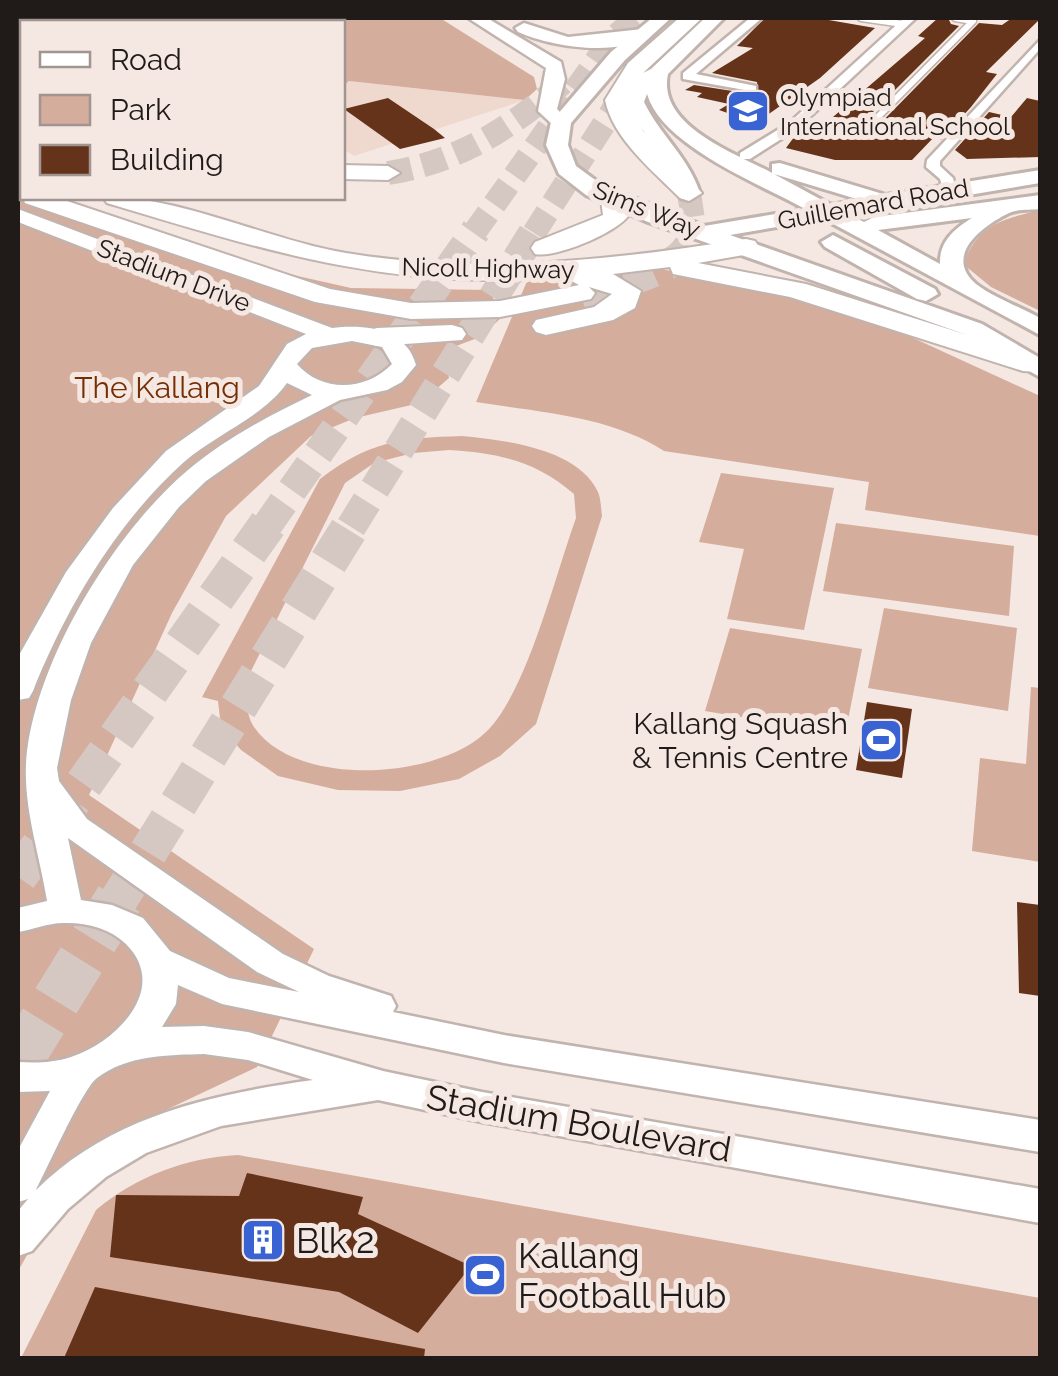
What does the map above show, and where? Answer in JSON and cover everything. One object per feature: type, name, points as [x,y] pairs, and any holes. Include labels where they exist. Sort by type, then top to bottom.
[{"type":"highway","points":[[689,193],[622,118],[617,100],[632,74],[690,18]]},
{"type":"highway","points":[[345,172],[388,173]]},
{"type":"highway","points":[[544,248],[612,221],[616,215],[614,199]]},
{"type":"highway","points":[[40,200],[325,296],[411,312],[500,309],[582,293]]},
{"type":"highway","name":"Nicoll Highway","points":[[123,200],[313,255],[363,264],[464,273],[525,273],[635,264],[746,246]]},
{"type":"highway","name":"Nicoll Highway","points":[[197,200],[267,221],[346,238],[432,247],[544,248],[705,233]]},
{"type":"highway","points":[[363,264],[399,274],[453,279],[596,279],[626,291],[625,302],[617,308],[562,324],[512,331],[376,337]]},
{"type":"highway","points":[[635,264],[713,272],[796,290],[1037,367]]},
{"type":"main road","points":[[561,122],[618,56],[662,18]]},
{"type":"main road","points":[[689,193],[684,174],[642,123],[634,102],[642,81],[659,72],[716,18]]},
{"type":"main road","points":[[659,72],[656,95],[662,108],[681,128],[972,323],[973,328],[1037,367]]},
{"type":"main road","name":"Sims Way","points":[[561,122],[556,145],[561,162],[578,179],[614,199],[973,328]]},
{"type":"main road","points":[[718,152],[745,156],[822,184],[898,199]]},
{"type":"main road","name":"Guillemard Road","points":[[746,246],[898,199],[1040,176]]},
{"type":"main road","name":"Guillemard Road","points":[[705,233],[821,223],[851,227],[1040,202]]},
{"type":"main road","points":[[966,286],[951,272],[949,259],[955,244],[965,233],[1005,208]]},
{"type":"main road","points":[[851,227],[1040,328]]},
{"type":"street","points":[[476,18],[555,66],[556,80],[547,111],[561,122]]},
{"type":"street","points":[[503,18],[546,39],[574,45],[643,34]]},
{"type":"street","points":[[752,89],[687,77],[756,18]]},
{"type":"street","points":[[745,156],[793,126],[907,21]]},
{"type":"street","points":[[949,190],[946,178],[933,166],[934,160],[1040,43]]},
{"type":"street","name":"Stadium Drive","points":[[18,215],[330,335],[376,337]]},
{"type":"street","name":"Stadium Drive","points":[[18,234],[263,331],[280,342],[294,378],[312,388],[338,392]]},
{"type":"street","points":[[18,691],[46,631],[137,496],[192,442],[267,393],[296,349],[330,335]]},
{"type":"street","points":[[66,910],[41,772],[58,685],[76,640],[112,573],[156,511],[200,471],[246,438],[338,392],[382,385],[397,376],[404,365],[403,354],[393,344],[376,337]]},
{"type":"street","points":[[41,772],[75,827],[270,963],[316,985],[504,1049]]},
{"type":"street","name":"Stadium Boulevard","points":[[18,920],[66,910],[92,912],[126,924],[151,944],[160,961],[162,992],[148,1022],[120,1049],[82,1070],[34,1079],[18,1076]]},
{"type":"street","name":"Stadium Boulevard","points":[[160,961],[222,990],[504,1049],[1040,1136]]},
{"type":"street","name":"Stadium Boulevard","points":[[120,1049],[163,1041],[248,1046],[384,1086],[482,1107],[1040,1206]]},
{"type":"street","points":[[18,1186],[82,1070]]},
{"type":"street","points":[[18,1239],[38,1211],[82,1172],[136,1137],[178,1122],[262,1102],[384,1086]]},
{"type":"lane","points":[[861,18],[907,21]]},
{"type":"lane","points":[[955,18],[975,19]]},
{"type":"lane","points":[[793,126],[861,134],[975,19]]},
{"type":"shaded area","points":[[18,18],[276,18],[20,20],[18,111]]},
{"type":"shaded area","points":[[349,81],[525,100],[354,156],[345,150],[345,84]]},
{"type":"green space","points":[[440,18],[534,77],[537,89],[525,100],[349,81],[345,84],[345,20],[328,20]]},
{"type":"green space","name":"The Kallang","points":[[18,192],[20,200],[41,200],[200,254],[351,288],[490,290],[501,318],[480,337],[443,351],[449,378],[420,403],[355,418],[311,436],[226,516],[172,613],[89,795],[314,949],[257,1067],[151,1117],[59,1199],[18,1271]]},
{"type":"green space","points":[[1040,210],[1040,311],[991,287],[963,264],[976,240],[992,226]]},
{"type":"green space","points":[[635,264],[839,304],[1040,396],[1040,536],[865,510],[869,482],[664,451],[598,423],[476,402],[530,274]]},
{"type":"green space","points":[[479,438],[538,449],[574,465],[588,477],[599,495],[602,516],[536,724],[500,756],[459,779],[400,791],[338,790],[278,776],[241,750],[221,727],[218,701],[202,697],[320,479],[371,449],[403,440]],"holes":[[[467,451],[531,466],[574,494],[576,518],[550,598],[529,658],[504,709],[490,728],[468,745],[406,767],[335,768],[302,761],[274,747],[251,721],[247,702],[249,675],[345,483],[374,463],[413,453]]]},
{"type":"green space","points":[[721,473],[834,488],[804,630],[727,619],[744,549],[699,542]]},
{"type":"green space","points":[[836,523],[1014,546],[1009,616],[823,591]]},
{"type":"green space","points":[[884,608],[1017,628],[1008,711],[868,688]]},
{"type":"green space","points":[[730,628],[862,649],[845,735],[705,711]]},
{"type":"green space","points":[[1031,687],[1040,688],[1040,862],[972,851],[980,758],[1026,764]]},
{"type":"green space","name":"Kallang Football Hub","points":[[238,1155],[1040,1298],[1040,1358],[21,1358],[96,1210],[128,1187],[162,1171],[199,1160]]},
{"type":"building","points":[[765,18],[817,18],[875,28],[820,78],[756,123],[719,110],[729,104],[697,97],[702,93],[685,90],[694,85],[758,95],[757,82],[712,73],[753,48],[737,46]]},
{"type":"building","points":[[938,18],[948,18],[951,24],[959,26],[858,127],[826,123],[925,38],[918,36]]},
{"type":"building","points":[[1012,18],[1040,19],[986,72],[997,74],[971,107],[941,140],[936,135],[912,160],[835,160],[786,148],[797,133],[864,140],[979,23],[1002,25]]},
{"type":"building","points":[[388,98],[445,138],[400,149],[345,109]]},
{"type":"building","points":[[1027,98],[1040,101],[1040,157],[967,159],[955,150],[989,112],[1011,117]]},
{"type":"building","points":[[867,702],[912,709],[902,778],[856,770]]},
{"type":"building","points":[[1017,902],[1040,905],[1040,996],[1019,993]]},
{"type":"building","name":"Blk 2","points":[[247,1173],[363,1197],[358,1214],[471,1266],[418,1333],[339,1292],[110,1257],[116,1195],[239,1196]]},
{"type":"building","points":[[95,1287],[425,1349],[424,1358],[64,1358]]},
{"type":"tunnel","points":[[474,233],[611,40],[637,18]]},
{"type":"tunnel","points":[[534,233],[645,60],[685,18]]},
{"type":"tunnel","points":[[388,173],[438,161],[482,141],[564,82]]},
{"type":"tunnel","points":[[689,193],[695,231]]},
{"type":"tunnel","points":[[266,527],[476,230]]},
{"type":"tunnel","points":[[351,527],[535,230]]},
{"type":"tunnel","points":[[581,293],[665,266],[679,257],[695,231]]},
{"type":"tunnel","points":[[18,877],[268,524]]},
{"type":"tunnel","points":[[118,901],[352,524]]},
{"type":"tunnel","points":[[18,1062],[119,899]]},
{"type":"place","name":"Olympiad International School","points":[[748,111]]},
{"type":"place","name":"Kallang Squash & Tennis Centre","points":[[881,740]]},
{"type":"place","name":"Blk 2","points":[[263,1240]]},
{"type":"place","name":"Kallang Football Hub","points":[[485,1275]]}]
